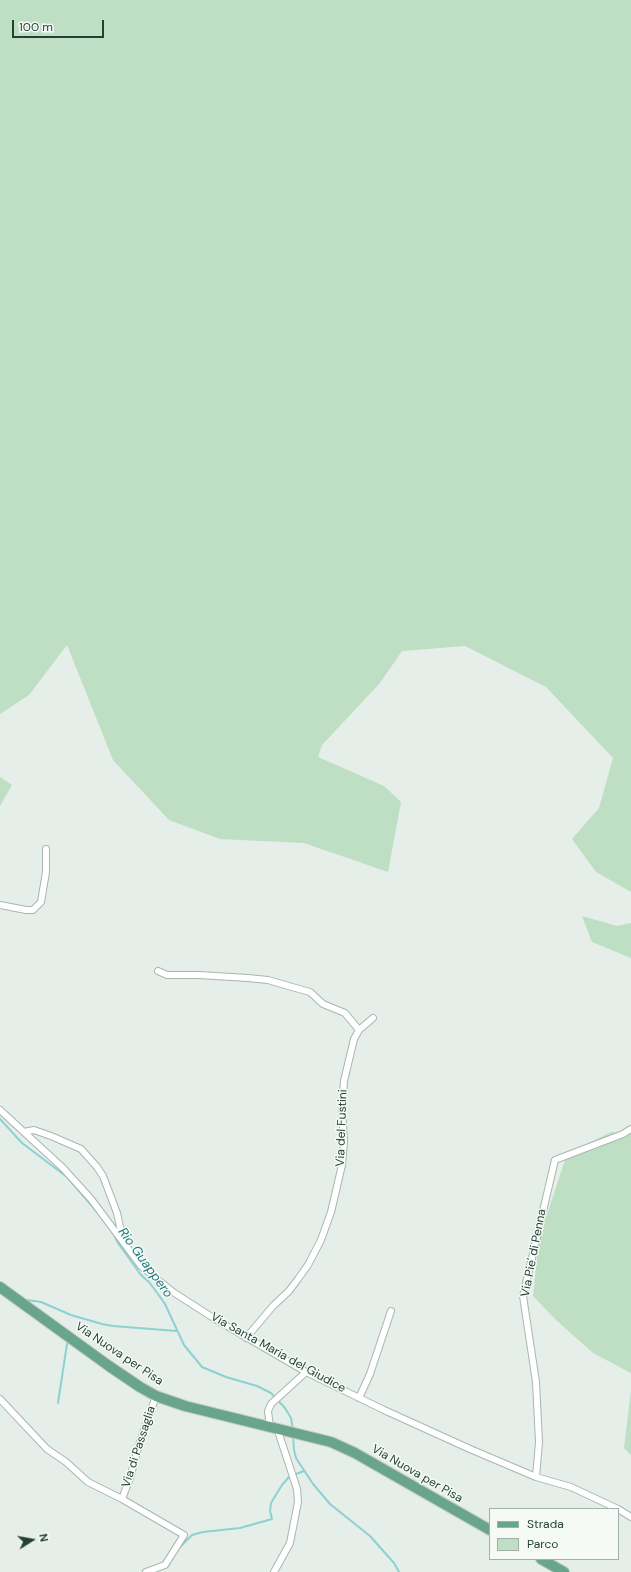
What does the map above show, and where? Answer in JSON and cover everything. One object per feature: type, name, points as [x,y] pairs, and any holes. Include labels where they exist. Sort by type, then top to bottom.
[{"type":"main road","name":"Via Nuova per Pisa","points":[[0,1287],[109,1366],[156,1396],[185,1406],[330,1442],[355,1453],[489,1529]]},
{"type":"main road","points":[[543,1560],[564,1572]]},
{"type":"street","points":[[0,905],[33,910],[41,902],[46,872],[46,849]]},
{"type":"street","points":[[158,971],[167,975],[199,975],[268,980],[310,992],[323,1004],[345,1013],[359,1030]]},
{"type":"street","name":"Via del Fustini","points":[[246,1338],[273,1306],[289,1291],[308,1266],[321,1240],[331,1212],[342,1165],[344,1142],[342,1112],[344,1082],[354,1039],[359,1030],[373,1018]]},
{"type":"street","name":"Via Santa Maria del Giudice","points":[[0,1110],[63,1168],[91,1199],[141,1266],[173,1292],[246,1338],[306,1372],[359,1398],[470,1449],[536,1477],[571,1487],[616,1508]]},
{"type":"street","points":[[24,1132],[31,1130],[45,1134],[81,1149],[103,1176],[117,1212],[121,1239]]},
{"type":"street","name":"Via Pie' di Penna","points":[[536,1477],[539,1442],[536,1382],[523,1296],[555,1160],[630,1130]]},
{"type":"street","points":[[359,1398],[370,1374],[391,1311]]},
{"type":"street","points":[[274,1572],[290,1543],[298,1502],[297,1489],[276,1428],[268,1411],[271,1404],[306,1372]]},
{"type":"street","name":"Via di Passaglia","points":[[122,1499],[130,1478],[143,1431],[156,1396]]},
{"type":"street","points":[[0,1399],[47,1450],[66,1462],[88,1482],[122,1499],[184,1535],[166,1565],[146,1572]]},
{"type":"street","name":"Via Santa Maria del Giudice","points":[[619,1510],[631,1517]]},
{"type":"green space","points":[[0,0],[631,0],[631,892],[596,872],[572,839],[599,808],[613,758],[546,687],[465,646],[402,651],[380,683],[322,745],[318,757],[384,786],[401,802],[388,872],[304,843],[220,839],[169,820],[113,760],[67,645],[29,695],[0,714]]},
{"type":"green space","points":[[0,777],[12,785],[0,806]]},
{"type":"green space","points":[[582,916],[617,926],[631,923],[631,958],[592,942]]},
{"type":"green space","points":[[611,1132],[631,1134],[631,1373],[593,1353],[555,1319],[533,1296],[539,1239],[567,1154]]},
{"type":"green space","points":[[631,1390],[631,1455],[624,1448]]},
{"type":"waterway","name":"Rio Guappero","points":[[0,1119],[22,1143],[67,1177],[98,1213]]},
{"type":"waterway","name":"Rio Guappero","points":[[102,1219],[110,1229]]},
{"type":"waterway","name":"Rio Guappero","points":[[113,1233],[118,1243],[141,1275],[149,1282],[165,1304],[184,1345],[202,1367],[226,1377],[257,1386],[271,1393],[285,1408],[291,1418],[293,1429]]},
{"type":"waterway","points":[[27,1300],[41,1302],[71,1315],[102,1324],[177,1331]]},
{"type":"waterway","points":[[58,1403],[67,1344],[69,1343]]},
{"type":"waterway","name":"Rio Guappero","points":[[293,1435],[296,1458],[313,1484],[330,1504],[370,1536],[394,1563],[399,1572]]},
{"type":"waterway","name":"Rio Guappero","points":[[296,1474],[304,1471]]},
{"type":"waterway","points":[[180,1547],[192,1535],[203,1532],[240,1528],[272,1519],[270,1511],[271,1503],[282,1485],[289,1477]]}]
